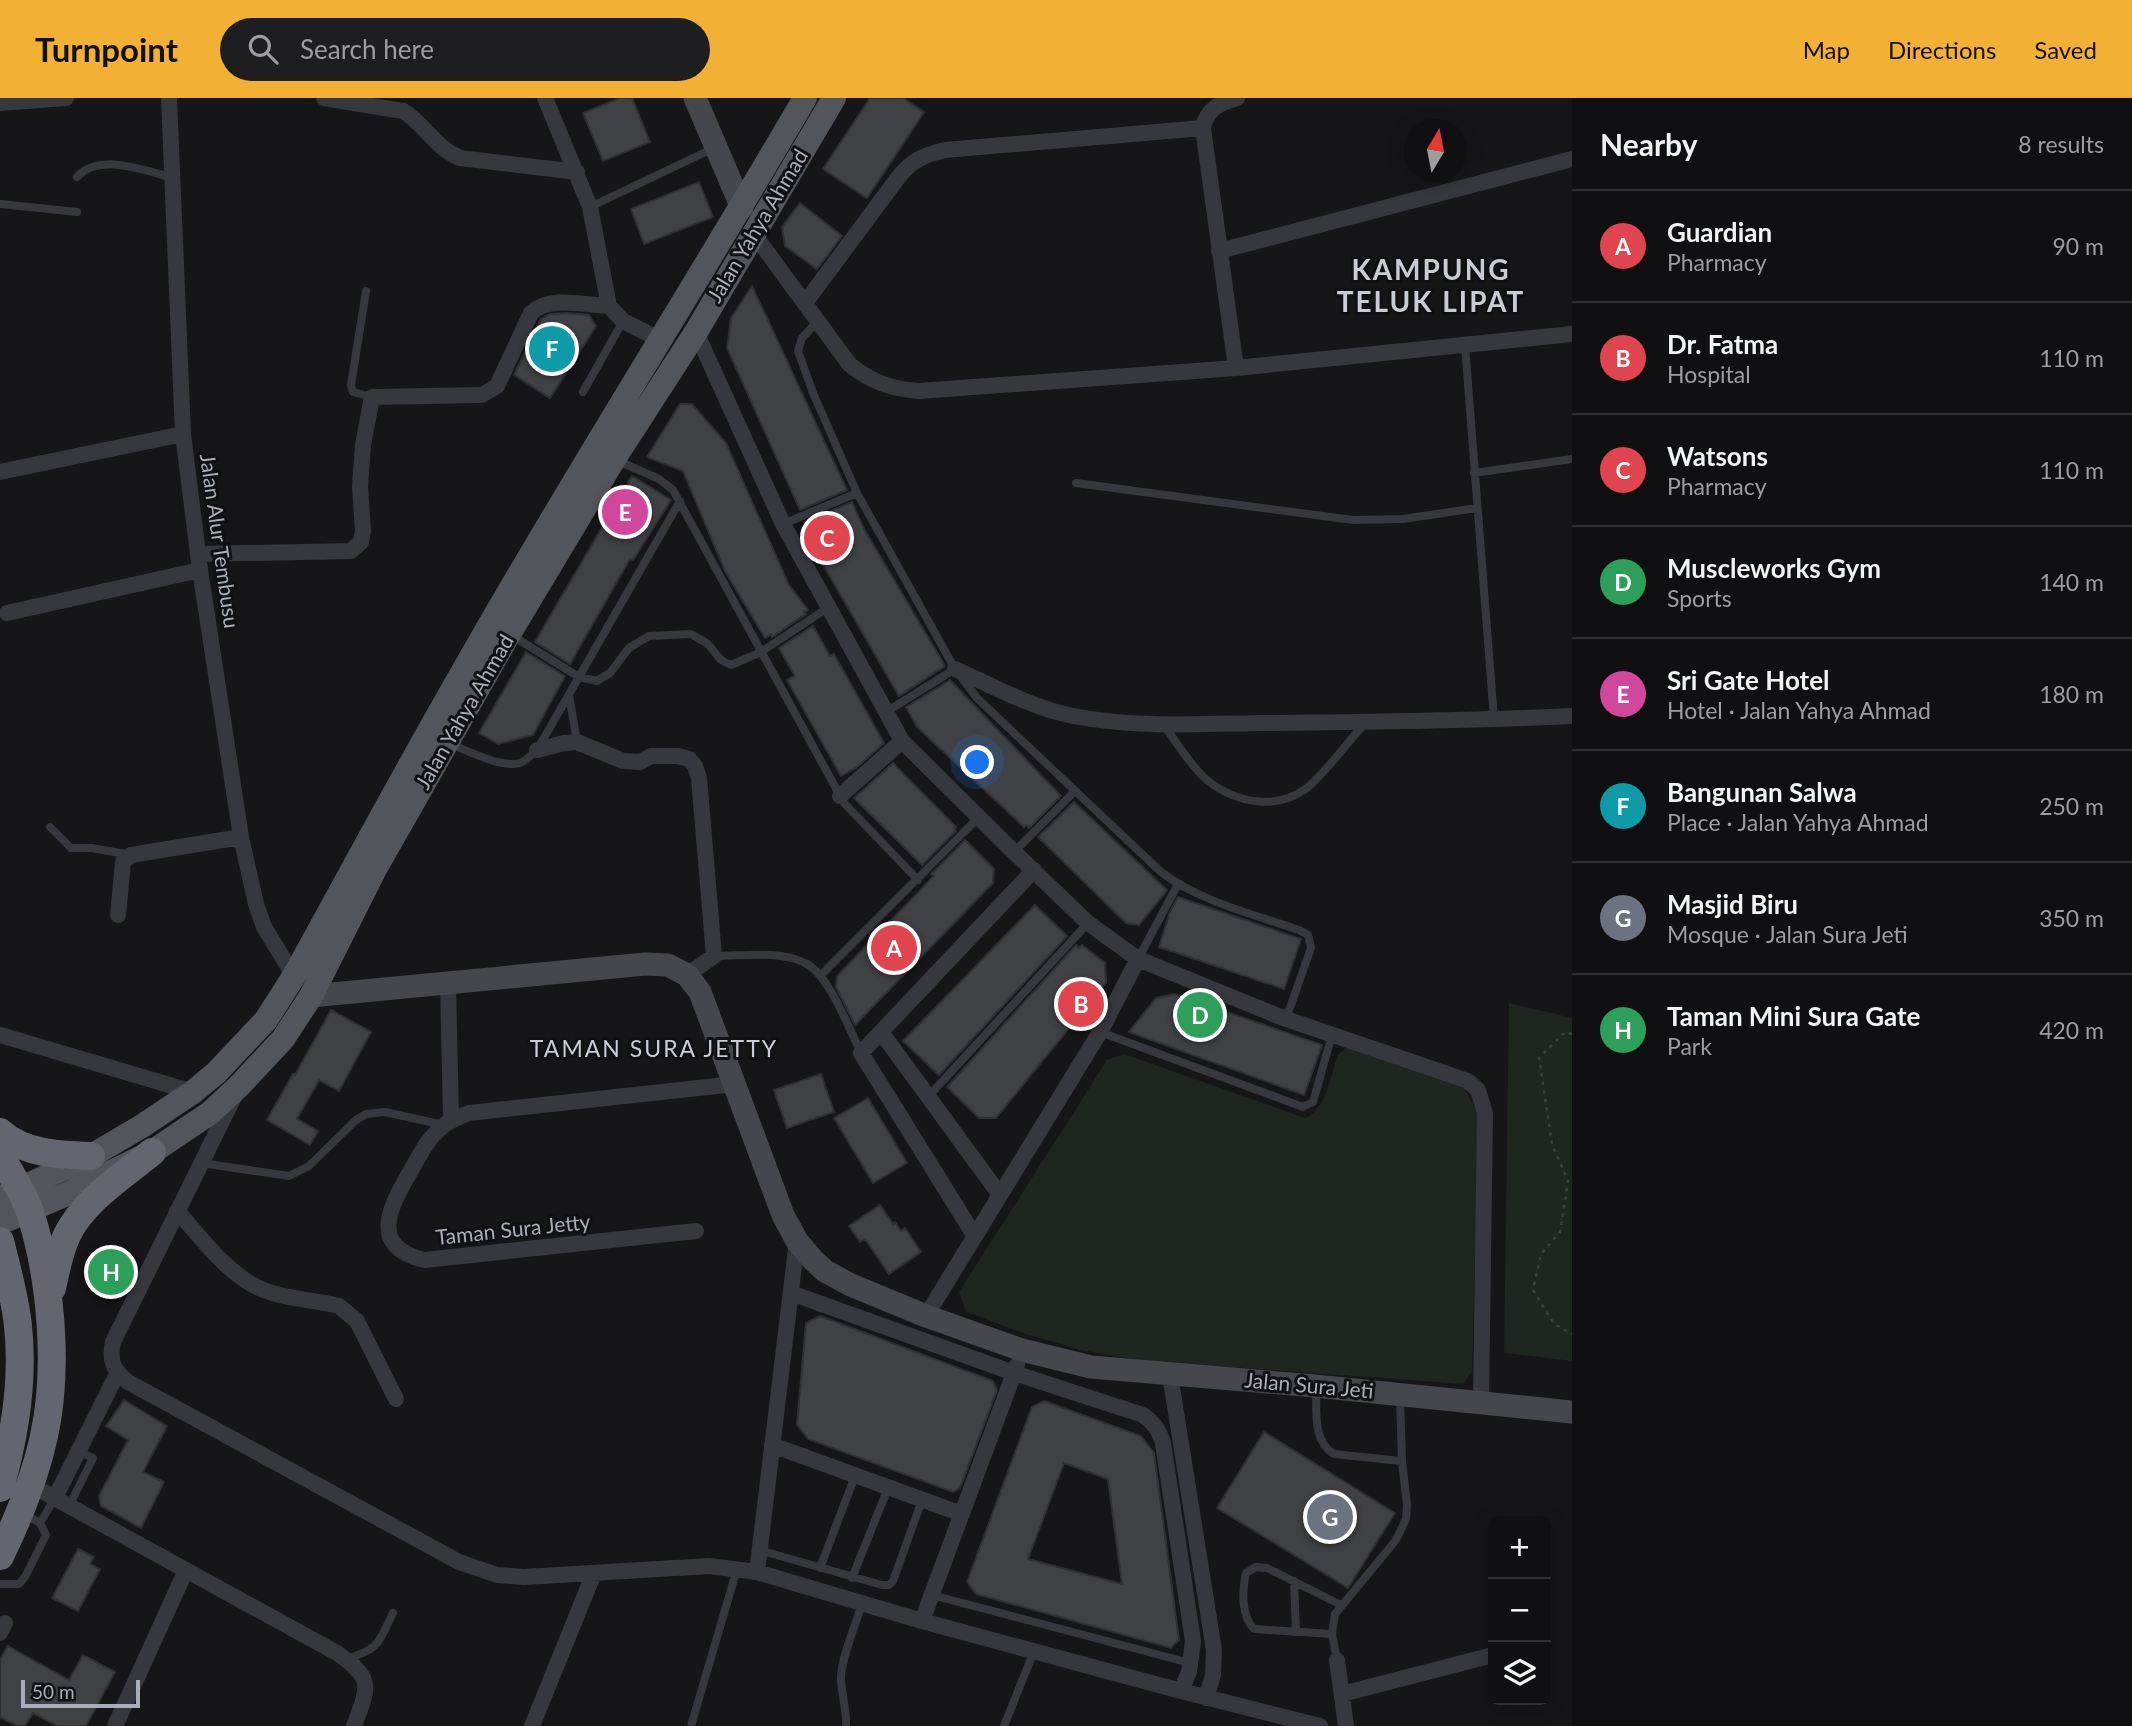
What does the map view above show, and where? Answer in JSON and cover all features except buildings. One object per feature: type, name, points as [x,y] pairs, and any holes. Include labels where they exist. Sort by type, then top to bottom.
[{"type":"highway","points":[[0,1132],[7,1139],[37,1151],[91,1156]]},
{"type":"highway","points":[[48,1306],[58,1260],[72,1225],[89,1204],[152,1152]]},
{"type":"highway","points":[[0,1155],[42,1259],[51,1359],[45,1434],[52,1496],[0,1556]]},
{"type":"highway","points":[[0,1241],[13,1294],[19,1356],[15,1425],[0,1488]]},
{"type":"main road","name":"Jalan Yahya Ahmad","points":[[0,1223],[16,1199],[142,1126],[193,1091],[216,1073],[266,1020],[294,976],[466,665],[659,339],[742,208],[806,98]]},
{"type":"main road","name":"Jalan Yahya Ahmad","points":[[16,1199],[152,1152],[210,1113],[283,1039],[311,996],[375,869],[509,634],[614,459],[695,332],[834,98]]},
{"type":"street","points":[[0,103],[66,98]]},
{"type":"street","name":"Jalan Alur Tembusu","points":[[169,98],[183,434],[200,562],[242,837],[256,904],[264,927],[294,976]]},
{"type":"street","points":[[324,98],[404,104],[412,117],[442,150],[460,158],[577,172]]},
{"type":"street","points":[[545,98],[590,207],[609,306],[622,321],[659,339]]},
{"type":"street","points":[[695,98],[742,208]]},
{"type":"street","points":[[1236,369],[1203,128],[1212,108],[1237,98]]},
{"type":"street","points":[[805,303],[907,166],[920,157],[945,150],[1203,128]]},
{"type":"street","points":[[1219,251],[1572,159]]},
{"type":"street","points":[[753,233],[850,365],[867,379],[901,390],[1236,369],[1572,334]]},
{"type":"street","points":[[7,612],[200,562],[351,551],[357,547],[363,531],[360,486],[363,445],[372,397],[482,395],[497,386],[531,313],[538,306],[552,303],[609,306]]},
{"type":"street","points":[[695,332],[783,524],[902,741],[978,818],[1088,923],[1138,959],[1286,1019],[1468,1081],[1478,1090],[1485,1113],[1481,1402]]},
{"type":"street","points":[[0,472],[183,434]]},
{"type":"street","points":[[955,669],[1037,706],[1096,720],[1163,724],[1365,723],[1572,716]]},
{"type":"street","points":[[840,796],[902,741]]},
{"type":"street","points":[[311,996],[645,964],[668,965],[687,975],[714,956],[699,778],[689,759],[665,755],[651,756],[640,762],[623,761],[577,742],[537,750]]},
{"type":"street","points":[[118,915],[123,862],[131,855],[242,837]]},
{"type":"street","points":[[974,1235],[861,1053],[1034,870]]},
{"type":"street","points":[[926,1316],[1100,1032],[1138,959]]},
{"type":"street","name":"Jalan Sura Jeti","points":[[687,975],[700,992],[770,1186],[797,1241],[825,1271],[851,1285],[926,1316],[1022,1350],[1091,1367],[1572,1412]]},
{"type":"street","points":[[448,982],[447,1122],[469,1113],[735,1084]]},
{"type":"street","points":[[881,1032],[1000,1195]]},
{"type":"street","points":[[0,1035],[193,1091]]},
{"type":"street","points":[[239,1086],[113,1342],[110,1354],[117,1374],[128,1382],[459,1562],[509,1577],[709,1566],[757,1572],[922,1621],[1320,1726]]},
{"type":"street","name":"Taman Sura Jetty","points":[[447,1122],[427,1143],[390,1210],[388,1231],[392,1241],[411,1256],[438,1260],[696,1231]]},
{"type":"street","points":[[177,1211],[225,1262],[256,1286],[276,1293],[339,1306],[348,1312],[357,1321],[396,1399]]},
{"type":"street","points":[[757,1572],[797,1241]]},
{"type":"street","points":[[791,1293],[1014,1373],[1143,1415],[1153,1422],[1160,1431],[1193,1641],[1191,1663],[1181,1691]]},
{"type":"street","points":[[922,1621],[1022,1350]]},
{"type":"street","points":[[117,1374],[52,1496],[346,1659],[363,1674],[365,1685],[364,1699],[354,1726]]},
{"type":"street","points":[[1170,1375],[1214,1650],[1213,1675],[1206,1698]]},
{"type":"street","points":[[772,1445],[962,1514]]},
{"type":"street","points":[[115,1726],[186,1570]]},
{"type":"street","points":[[532,1726],[594,1573]]},
{"type":"street","points":[[1342,1694],[1488,1656]]},
{"type":"street","points":[[1337,1660],[1346,1726]]},
{"type":"lane","points":[[590,207],[716,147]]},
{"type":"lane","points":[[76,177],[82,171],[98,164],[172,177]]},
{"type":"lane","points":[[0,204],[77,212]]},
{"type":"lane","points":[[366,291],[351,385],[353,392],[372,397]]},
{"type":"lane","points":[[583,392],[622,321]]},
{"type":"lane","points":[[818,321],[802,338],[798,351],[800,359],[857,493],[955,669],[977,698],[1161,872],[1204,897],[1308,935],[1311,947],[1286,1019]]},
{"type":"lane","points":[[1465,345],[1494,720]]},
{"type":"lane","points":[[614,459],[667,484],[680,501],[840,796],[856,817],[918,880]]},
{"type":"lane","points":[[1474,473],[1572,459]]},
{"type":"lane","points":[[1076,483],[1353,520],[1403,519],[1477,508]]},
{"type":"lane","points":[[783,524],[857,493]]},
{"type":"lane","points":[[447,743],[511,764],[522,763],[537,750],[680,501]]},
{"type":"lane","points":[[509,634],[579,677],[597,681],[610,673],[629,648],[649,636],[691,634],[708,644],[721,660],[731,665],[761,652],[829,607]]},
{"type":"lane","points":[[886,712],[955,669]]},
{"type":"lane","points":[[569,695],[577,742]]},
{"type":"lane","points":[[1163,724],[1206,779],[1243,798],[1272,803],[1286,800],[1308,786],[1365,723]]},
{"type":"lane","points":[[1014,852],[1075,791]]},
{"type":"lane","points":[[821,975],[978,818]]},
{"type":"lane","points":[[50,827],[71,848],[92,848],[131,855]]},
{"type":"lane","points":[[1138,959],[1178,884]]},
{"type":"lane","points":[[927,1098],[1088,923]]},
{"type":"lane","points":[[714,956],[793,958],[807,963],[821,975],[861,1053]]},
{"type":"lane","points":[[1100,1032],[1303,1107],[1312,1102],[1332,1035]]},
{"type":"lane","points":[[201,1163],[289,1176],[309,1166],[356,1120],[366,1114],[385,1112],[447,1122]]},
{"type":"lane","points":[[1315,1386],[1319,1437],[1326,1450],[1334,1454],[1402,1461]]},
{"type":"lane","points":[[1337,1660],[1332,1633],[1335,1614],[1396,1540],[1402,1529],[1408,1505],[1402,1461],[1399,1395]]},
{"type":"lane","points":[[820,1568],[855,1476]]},
{"type":"lane","points":[[852,1578],[888,1488]]},
{"type":"lane","points":[[759,1550],[852,1578],[882,1586],[889,1585],[893,1581],[922,1500]]},
{"type":"lane","points":[[0,1584],[19,1584],[46,1535],[31,1518]]},
{"type":"lane","points":[[1332,1633],[1254,1629],[1246,1616],[1243,1584],[1246,1573],[1256,1567],[1267,1568],[1341,1605]]},
{"type":"lane","points":[[691,1726],[737,1569]]},
{"type":"lane","points":[[1294,1581],[1296,1632]]},
{"type":"lane","points":[[932,1595],[1191,1663]]},
{"type":"lane","points":[[846,1726],[842,1668],[862,1603]]},
{"type":"lane","points":[[346,1659],[374,1648],[393,1613]]},
{"type":"lane","points":[[1004,1726],[1034,1651]]},
{"type":"path","points":[[1572,1034],[1565,1032],[1539,1058],[1552,1144],[1569,1181],[1560,1232],[1541,1254],[1533,1290],[1554,1324],[1572,1334]]},
{"type":"shaded area","points":[[1509,1003],[1572,1018],[1572,1361],[1504,1353]]},
{"type":"shaded area","points":[[1347,1048],[1464,1088],[1479,1115],[1472,1371],[1463,1384],[1136,1360],[1081,1350],[966,1312],[959,1292],[1107,1060],[1124,1054],[1305,1118],[1312,1114],[1323,1100],[1338,1054]]},
{"type":"place","name":"Bangunan Salwa","points":[[552,349]]},
{"type":"place","name":"Sri Gate Hotel","points":[[625,512]]},
{"type":"place","name":"Watsons","points":[[827,538]]},
{"type":"place","name":"Guardian","points":[[894,948]]},
{"type":"place","name":"Dr. Fatma","points":[[1081,1004]]},
{"type":"place","name":"Muscleworks Gym","points":[[1200,1015]]},
{"type":"place","name":"Taman Mini Sura Gate","points":[[111,1272]]},
{"type":"place","name":"Masjid Biru","points":[[1330,1517]]},
{"type":"district","name":"KAMPUNG TELUK LIPAT","points":[[1431,286]]},
{"type":"district","name":"TAMAN SURA JETTY","points":[[654,1049]]}]
